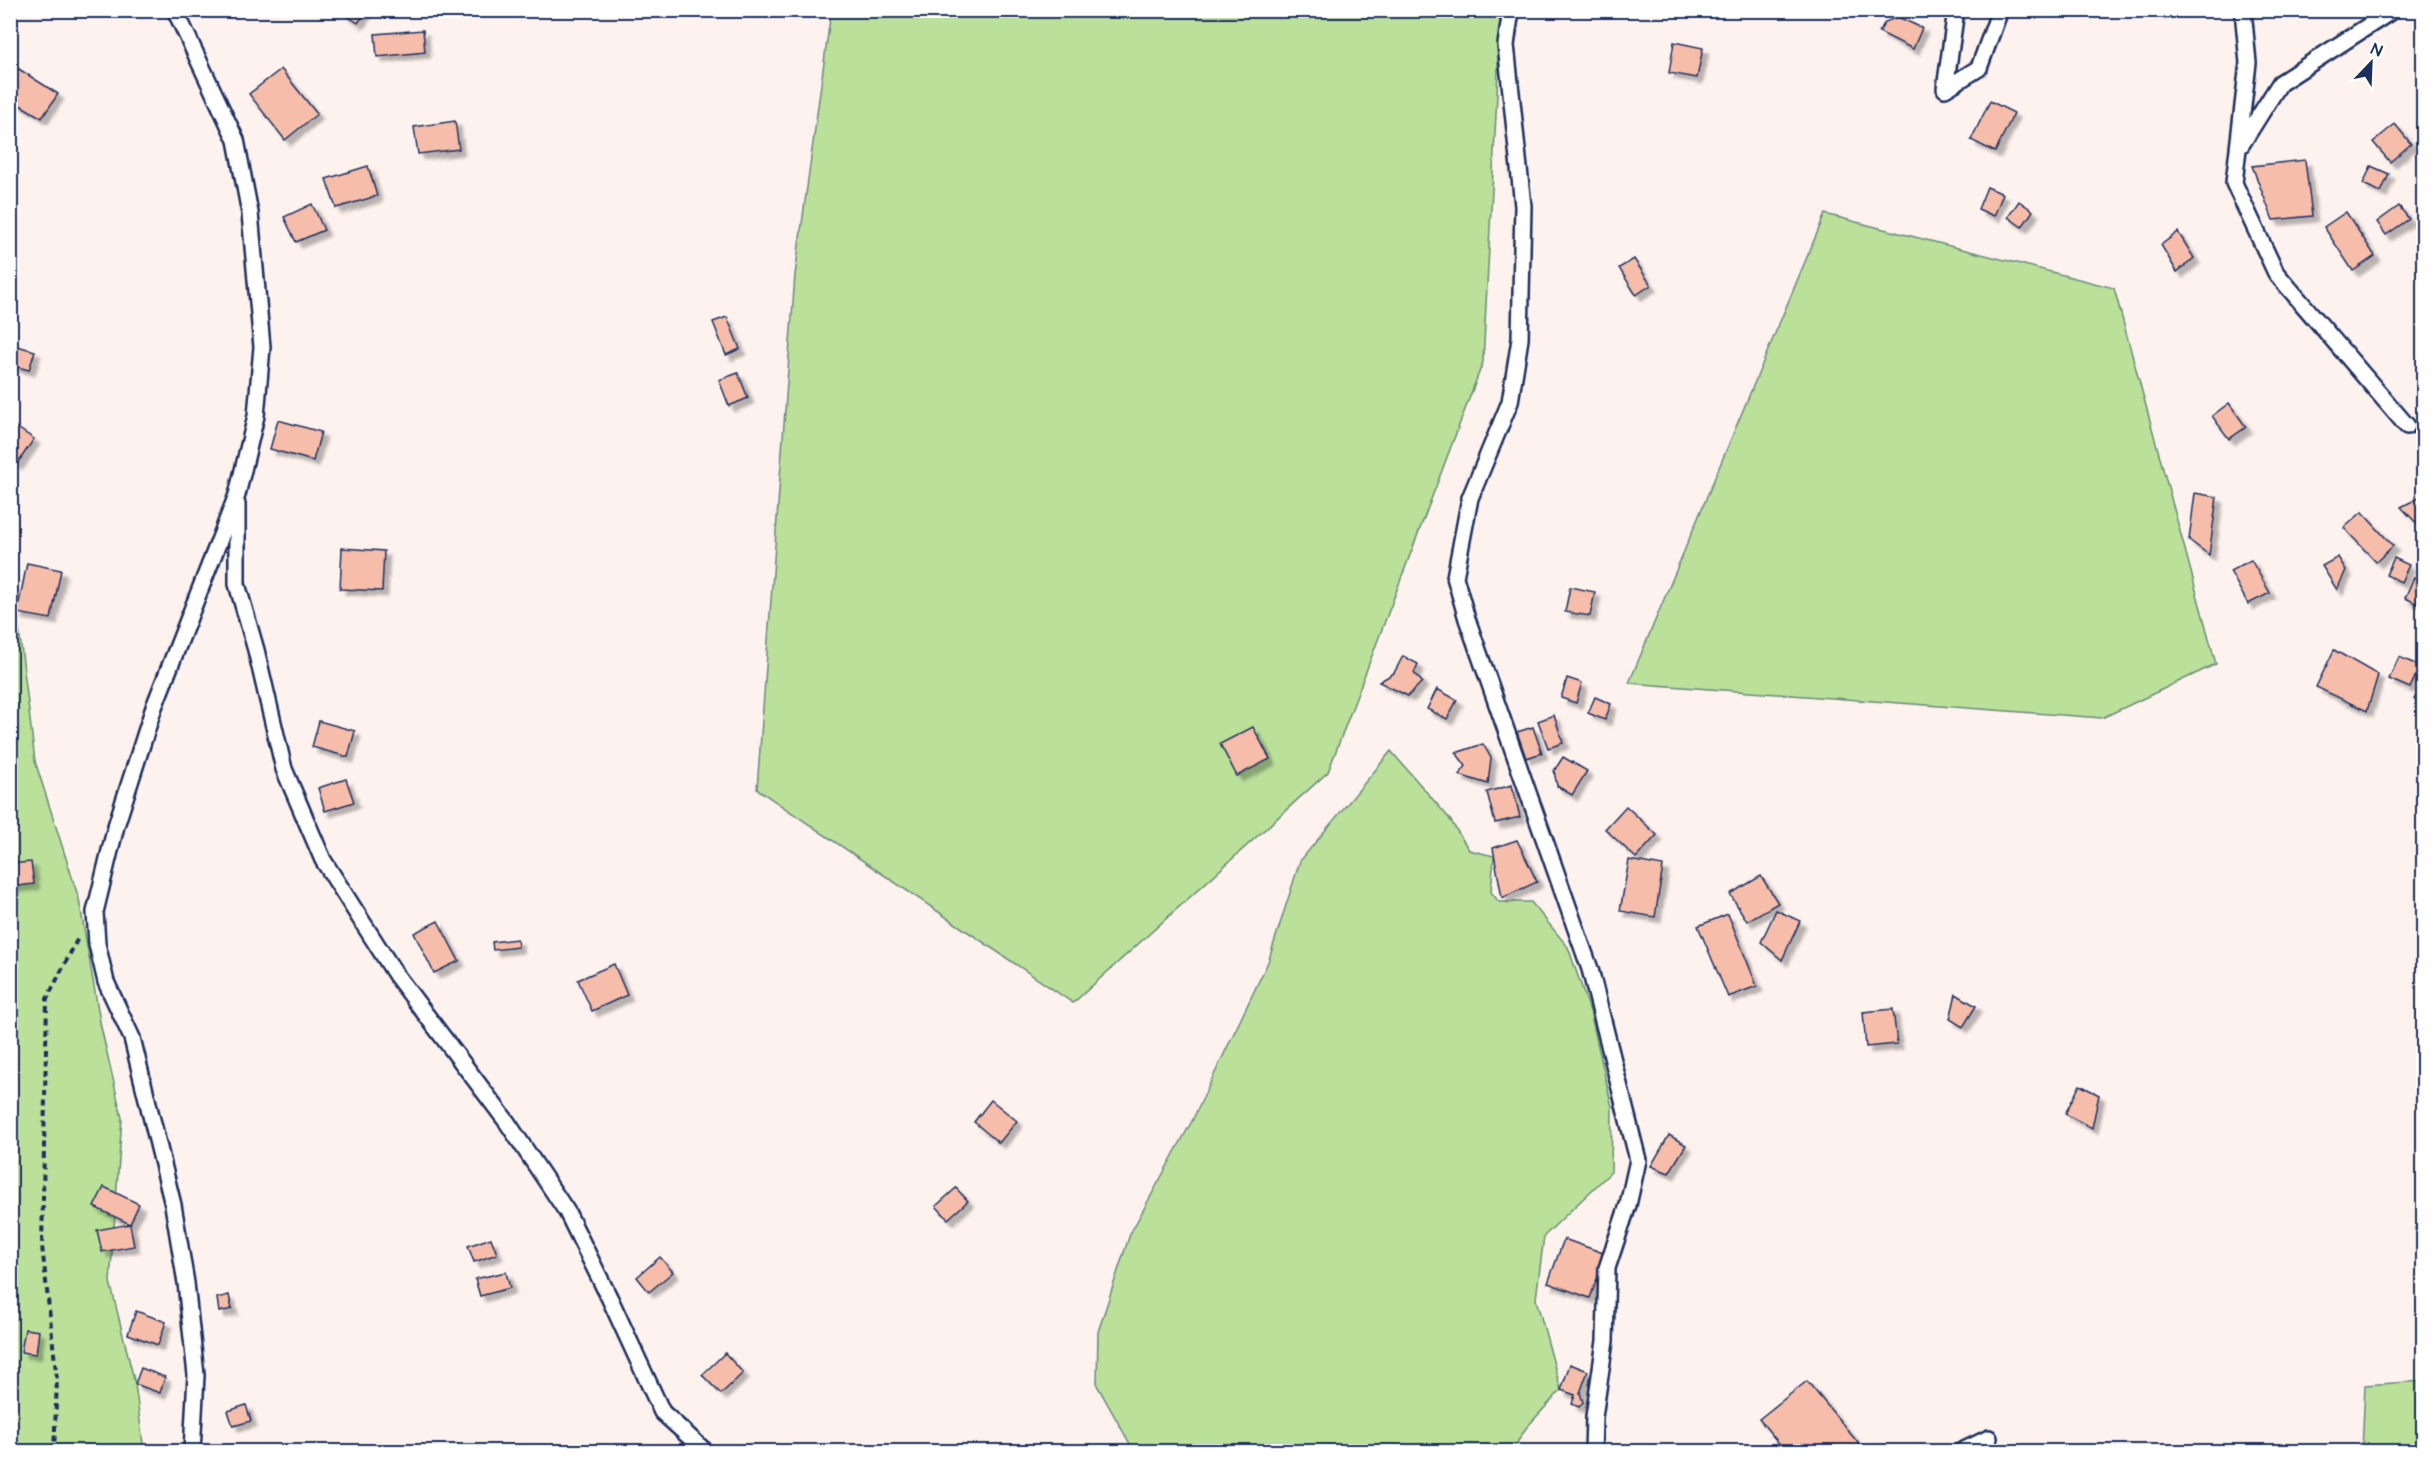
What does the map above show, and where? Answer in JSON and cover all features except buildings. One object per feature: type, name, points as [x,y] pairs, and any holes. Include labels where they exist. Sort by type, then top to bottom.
[{"type":"street","points":[[175,10],[236,140],[250,213],[262,346],[256,416],[237,495],[154,707],[116,826],[95,912],[97,944],[106,982],[132,1038],[173,1205],[186,1283],[196,1375],[192,1452]]},
{"type":"street","points":[[1511,10],[1506,45],[1523,206],[1520,339],[1510,402],[1470,498],[1455,577],[1467,619],[1590,969],[1638,1160],[1628,1205],[1607,1268],[1605,1341],[1594,1417],[1593,1452]]},
{"type":"street","points":[[1956,10],[1945,88],[1979,68],[2000,10]]},
{"type":"street","points":[[2243,10],[2248,63],[2234,183],[2276,273],[2408,426]]},
{"type":"street","points":[[2238,150],[2280,83],[2393,10]]},
{"type":"street","points":[[237,495],[237,584],[256,650],[284,769],[324,860],[396,975],[507,1122],[567,1212],[662,1412],[706,1452]]},
{"type":"street","points":[[1960,1452],[1989,1438]]},
{"type":"path","points":[[54,1452],[57,1380],[42,1246],[47,999],[84,926]]},
{"type":"green space","points":[[831,11],[1500,11],[1483,362],[1328,772],[1073,1003],[757,789],[795,275]]},
{"type":"green space","points":[[1825,214],[2114,288],[2216,664],[2102,718],[1629,683]]},
{"type":"green space","points":[[10,613],[17,613],[35,761],[79,899],[101,1027],[122,1118],[110,1282],[135,1384],[144,1451],[11,1451]]},
{"type":"green space","points":[[1391,751],[1449,818],[1469,850],[1494,856],[1491,892],[1499,902],[1531,902],[1568,947],[1590,1011],[1612,1107],[1611,1172],[1544,1236],[1536,1299],[1561,1390],[1526,1428],[1512,1451],[1134,1451],[1097,1385],[1098,1332],[1130,1234],[1192,1121],[1268,962],[1300,861]]},
{"type":"green space","points":[[2423,1381],[2423,1451],[2362,1451],[2365,1385]]}]
